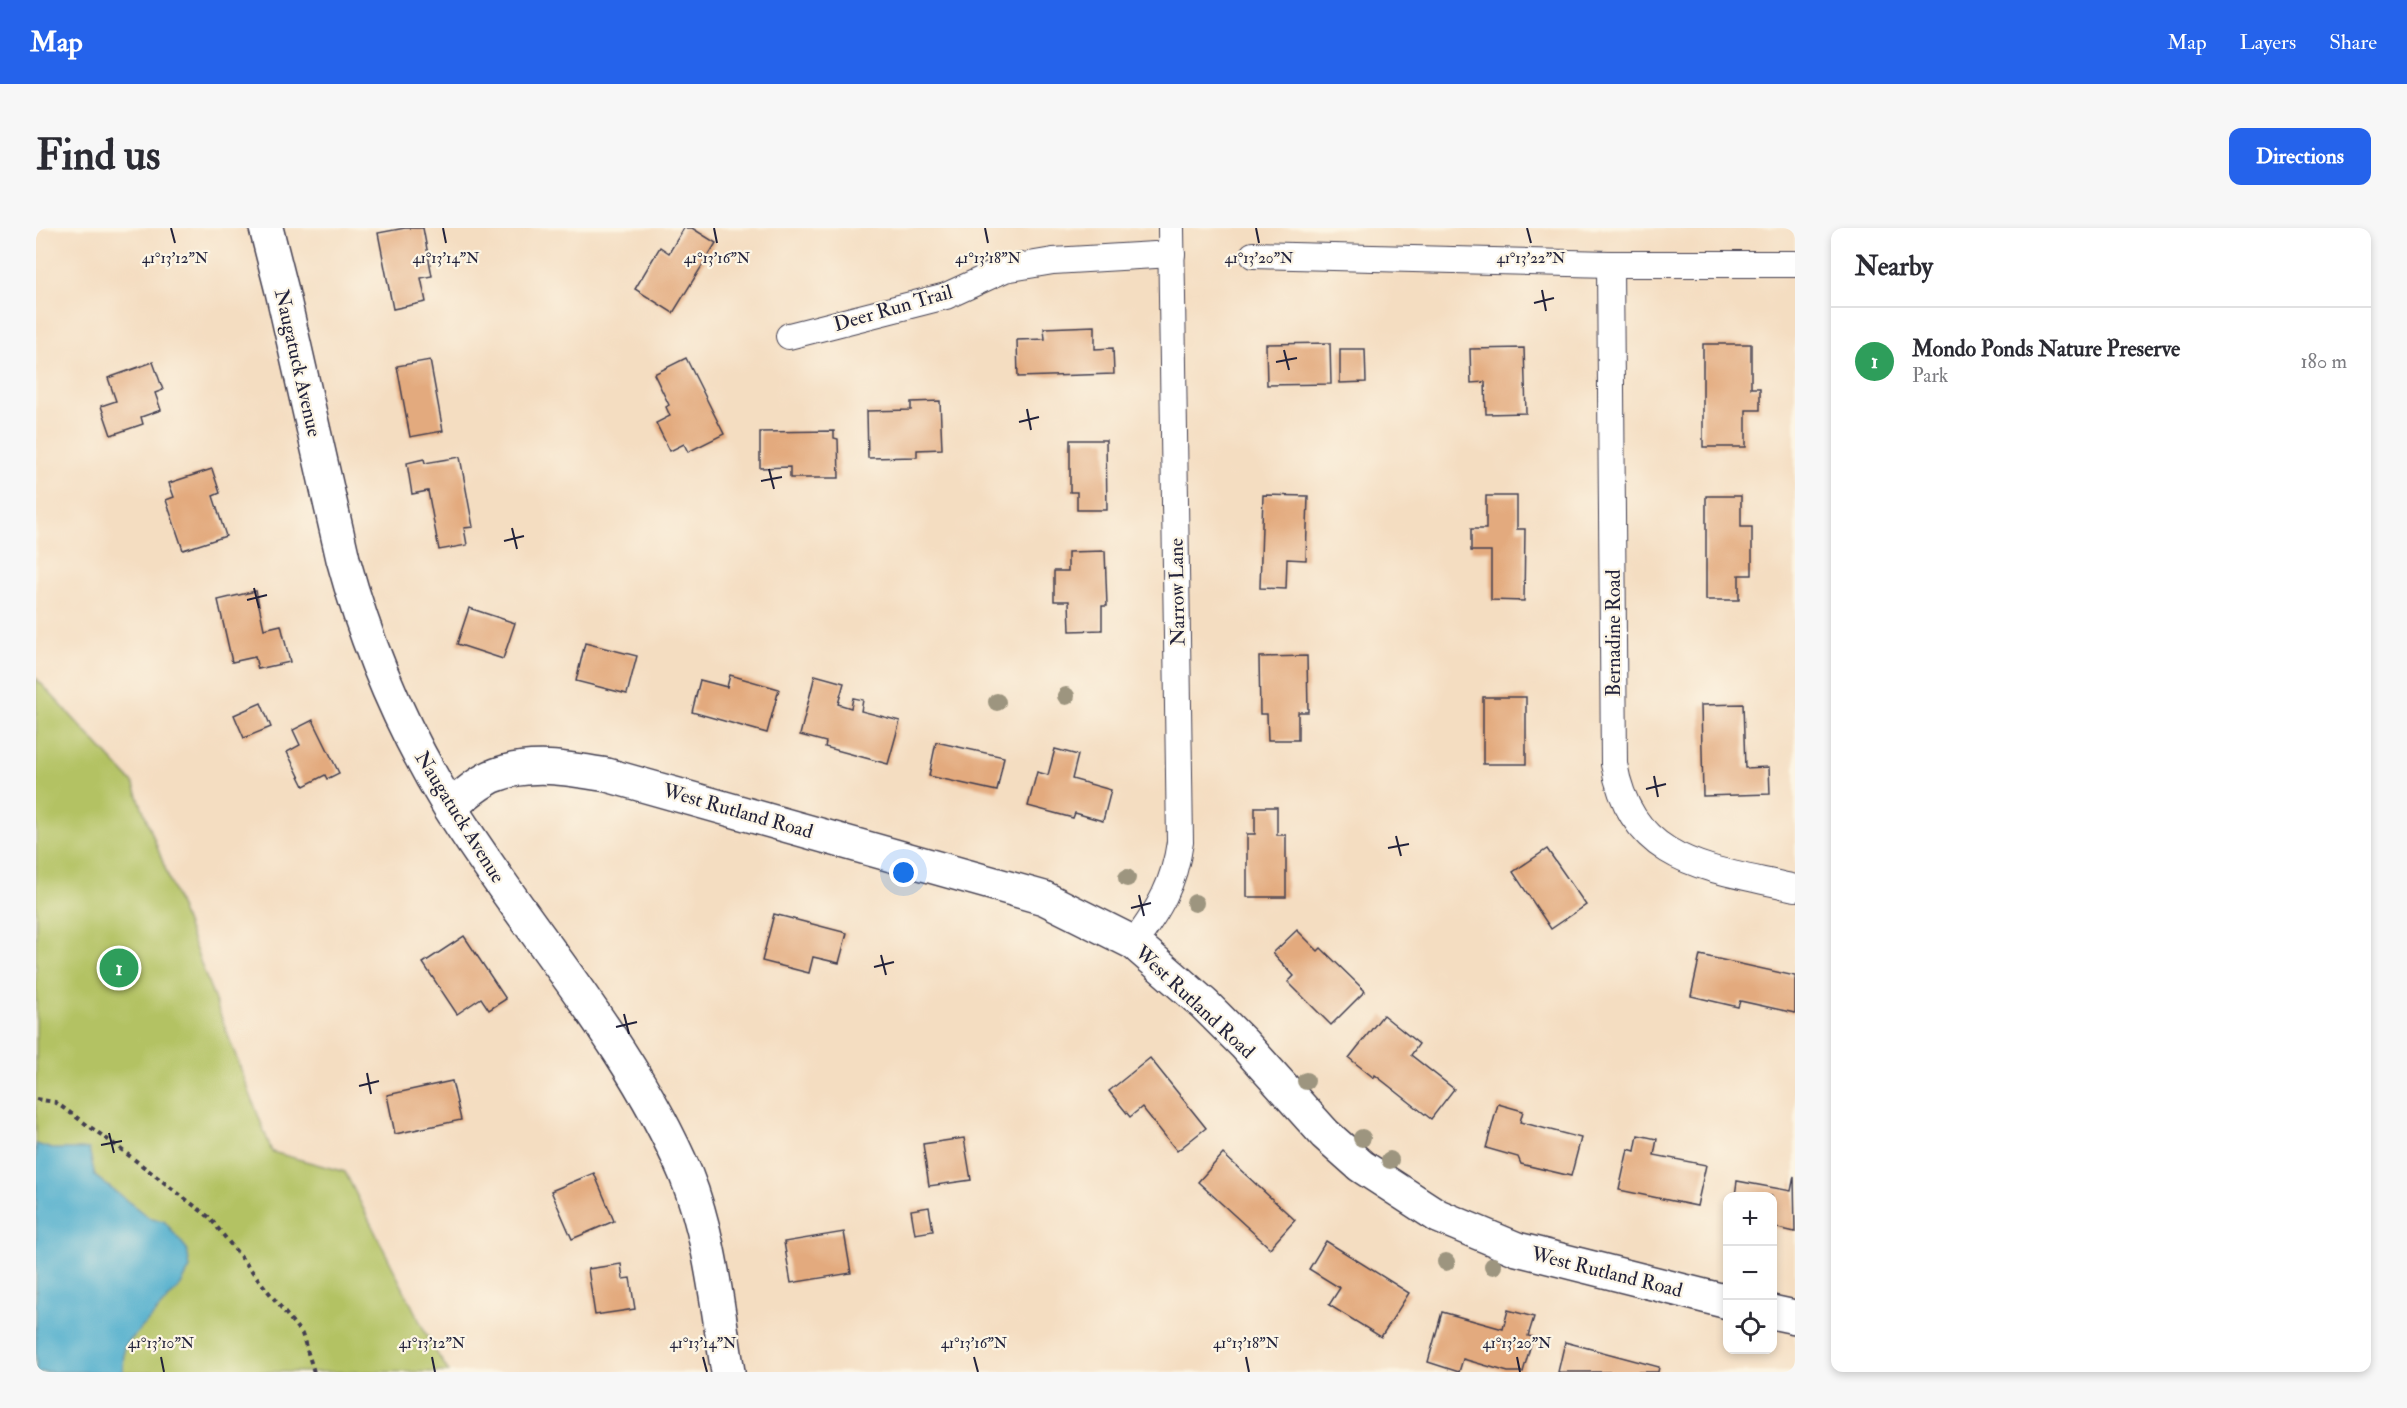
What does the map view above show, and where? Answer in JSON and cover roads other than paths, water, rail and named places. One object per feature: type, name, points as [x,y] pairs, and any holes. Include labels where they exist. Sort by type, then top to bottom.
[{"type":"main road","name":"Naugatuck Avenue","points":[[266,228],[327,494],[353,595],[375,660],[401,721],[450,807],[607,1034],[641,1087],[669,1141],[686,1176],[705,1239],[728,1372]]},
{"type":"main road","name":"West Rutland Road","points":[[450,807],[488,779],[509,771],[553,768],[607,775],[1044,898],[1134,943],[1212,1012],[1324,1134],[1361,1166],[1438,1216],[1517,1249],[1723,1301]]},
{"type":"main road","points":[[1777,1313],[1795,1317]]},
{"type":"street","name":"Narrow Lane","points":[[1134,943],[1156,914],[1169,891],[1177,866],[1180,842],[1171,228]]},
{"type":"street","name":"Deer Run Trail","points":[[789,336],[946,296],[1005,269],[1053,261],[1172,254]]},
{"type":"street","points":[[1253,255],[1610,264],[1795,264]]},
{"type":"street","name":"Bernadine Road","points":[[1610,264],[1614,764],[1617,783],[1636,821],[1664,850],[1700,865],[1795,888]]},
{"type":"water","points":[[36,1144],[52,1149],[89,1149],[95,1176],[151,1219],[164,1221],[187,1249],[190,1268],[181,1285],[124,1347],[123,1372],[36,1372]]},
{"type":"place","name":"Mondo Ponds Nature Preserve","points":[[119,968]]}]
